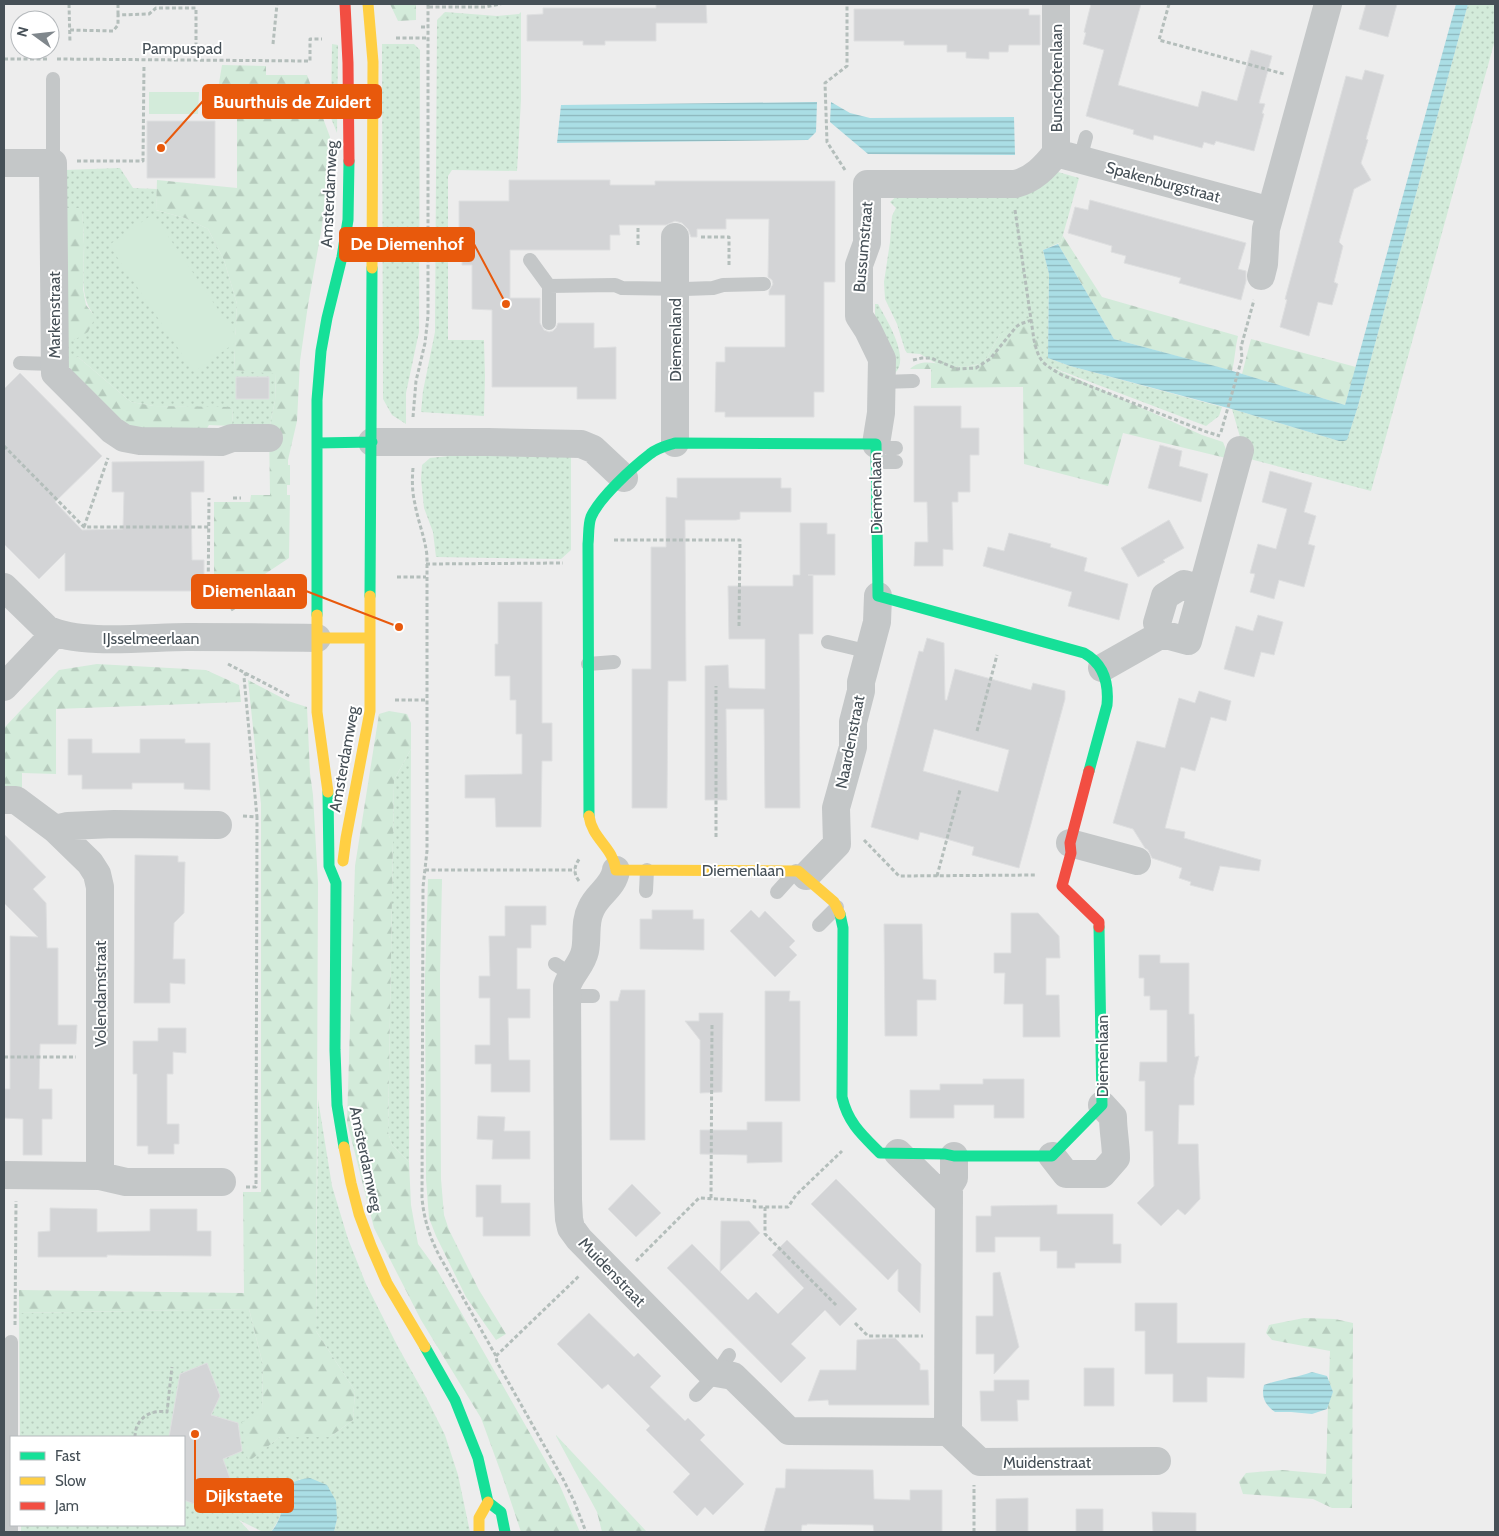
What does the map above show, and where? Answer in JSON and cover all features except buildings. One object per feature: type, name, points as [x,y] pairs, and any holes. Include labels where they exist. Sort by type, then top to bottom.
[{"type":"main road","name":"Amsterdamweg","points":[[345,4],[348,72],[348,220],[342,257],[321,351],[317,400],[318,712],[328,794],[330,866],[336,883],[334,987],[337,1105],[351,1182],[368,1238],[387,1283],[445,1380],[464,1419],[478,1458],[488,1502],[501,1512],[506,1532]]},
{"type":"main road","name":"Amsterdamweg","points":[[336,883],[343,868],[346,838],[370,710],[373,62],[368,4]]},
{"type":"main road","points":[[318,443],[372,442]]},
{"type":"main road","name":"Diemenlaan","points":[[878,596],[886,454],[812,443],[658,449],[624,478],[603,500],[589,524],[583,656],[588,810],[594,833],[610,852],[616,870],[801,873],[834,902],[843,928],[842,1097],[850,1122],[880,1153],[945,1154],[954,1156],[1052,1156],[1102,1105],[1099,922],[1062,886],[1070,853],[1070,843],[1107,705],[1108,685],[1102,668]]},
{"type":"main road","points":[[878,596],[1084,653],[1096,660],[1102,668]]},
{"type":"main road","points":[[317,638],[370,638]]},
{"type":"main road","points":[[479,1532],[478,1518],[488,1502]]},
{"type":"street","name":"Bunschotenlaan","points":[[1056,4],[1074,150]]},
{"type":"street","points":[[1261,276],[1264,264],[1266,229],[1328,4]]},
{"type":"street","name":"Spakenburgstraat","points":[[1074,150],[1271,211]]},
{"type":"street","name":"Bussumstraat","points":[[886,454],[881,413],[882,359],[859,316],[859,265],[867,243],[868,184],[1015,184],[1021,183],[1074,150]]},
{"type":"street","points":[[4,163],[64,162]]},
{"type":"street","name":"Markenstraat","points":[[64,162],[54,373],[112,430],[124,438],[140,441],[221,442],[232,438],[242,445],[269,438]]},
{"type":"street","name":"Diemenland","points":[[673,449],[675,289],[688,239]]},
{"type":"street","points":[[372,442],[582,444],[594,449],[624,478]]},
{"type":"street","points":[[1102,668],[1162,634],[1188,641],[1202,589],[1230,443]]},
{"type":"street","name":"IJsselmeerlaan","points":[[4,587],[41,624],[56,633],[83,638],[317,638]]},
{"type":"street","name":"Naardenstraat","points":[[801,873],[837,844],[836,808],[852,747],[853,722],[877,622],[878,596]]},
{"type":"street","points":[[4,688],[56,633]]},
{"type":"street","name":"Volendamstraat","points":[[4,800],[16,800],[56,829],[94,868],[99,880],[107,891],[100,1176]]},
{"type":"street","points":[[56,829],[68,826],[227,821]]},
{"type":"street","points":[[1070,843],[1137,861]]},
{"type":"street","name":"Muidenstraat","points":[[616,870],[614,879],[590,910],[585,952],[572,983],[569,1219],[571,1228],[590,1250],[710,1372],[723,1364],[789,1432],[948,1432],[980,1462],[1157,1461]]},
{"type":"street","name":"Diemenlaan","points":[[1052,1156],[1066,1174],[1102,1174],[1116,1158],[1113,1117],[1102,1105]]},
{"type":"street","points":[[898,1153],[949,1203]]},
{"type":"street","points":[[948,1432],[949,1186],[954,1178],[954,1156]]},
{"type":"street","points":[[10,1186],[100,1176],[126,1182],[234,1185]]},
{"type":"lane","name":"Markenstraat","points":[[53,79],[64,162]]},
{"type":"lane","points":[[530,260],[549,286],[549,323]]},
{"type":"lane","points":[[549,286],[615,285],[622,288],[675,289],[764,284]]},
{"type":"lane","points":[[20,363],[54,364]]},
{"type":"lane","points":[[882,382],[913,381]]},
{"type":"lane","points":[[828,642],[870,652]]},
{"type":"lane","points":[[583,656],[614,662]]},
{"type":"lane","points":[[646,891],[647,870]]},
{"type":"lane","points":[[777,892],[801,873]]},
{"type":"lane","points":[[819,925],[837,907]]},
{"type":"lane","points":[[12,1436],[13,1335]]},
{"type":"lane","points":[[696,1395],[723,1364]]},
{"type":"path","points":[[69,4],[70,43]]},
{"type":"path","points":[[70,30],[114,31],[118,24],[118,4]]},
{"type":"path","points":[[273,44],[277,4]]},
{"type":"path","points":[[412,418],[416,381],[428,322],[428,5],[485,6],[501,4]]},
{"type":"path","points":[[847,4],[848,66],[825,84],[825,92],[827,142],[849,174]]},
{"type":"path","points":[[1169,4],[1159,40],[1284,74]]},
{"type":"path","points":[[118,15],[148,14],[156,8],[196,8],[196,48]]},
{"type":"path","points":[[420,27],[428,28]]},
{"type":"path","points":[[387,38],[428,38]]},
{"type":"path","name":"Pampuspad","points":[[4,59],[70,57],[310,61],[310,39],[326,39]]},
{"type":"path","points":[[196,55],[196,60]]},
{"type":"path","points":[[64,162],[145,161],[144,65]]},
{"type":"path","points":[[1015,204],[1015,220],[1036,352],[1043,364],[1062,375],[1230,443]]},
{"type":"path","points":[[638,226],[638,245]]},
{"type":"path","points":[[688,239],[729,237],[729,255]]},
{"type":"path","points":[[1225,417],[1242,358],[1241,346],[1261,276]]},
{"type":"path","points":[[910,361],[932,358],[957,369],[976,368],[990,359],[1016,327],[1032,320]]},
{"type":"path","points":[[4,446],[84,527],[209,527]]},
{"type":"path","points":[[84,527],[110,453]]},
{"type":"path","points":[[413,462],[413,494],[426,543],[427,850],[423,907],[423,1214],[432,1242],[574,1501],[586,1532]]},
{"type":"path","points":[[208,604],[209,498]]},
{"type":"path","points":[[233,498],[242,498]]},
{"type":"path","points":[[633,539],[740,540],[739,626]]},
{"type":"path","points":[[426,564],[564,563]]},
{"type":"path","points":[[394,576],[426,576]]},
{"type":"path","points":[[226,613],[282,579],[294,577]]},
{"type":"path","points":[[977,731],[998,654]]},
{"type":"path","points":[[234,1185],[256,1187],[257,817],[244,677],[246,673],[289,696],[297,698]]},
{"type":"path","points":[[716,686],[716,837]]},
{"type":"path","points":[[394,700],[427,700]]},
{"type":"path","points":[[937,876],[960,790]]},
{"type":"path","points":[[227,821],[257,817]]},
{"type":"path","points":[[860,836],[899,876],[1036,875]]},
{"type":"path","points":[[584,854],[575,865],[575,876],[584,887]]},
{"type":"path","points":[[425,870],[575,870]]},
{"type":"path","points":[[711,1198],[712,1023]]},
{"type":"path","points":[[4,1057],[76,1057]]},
{"type":"path","points":[[633,1265],[699,1198],[754,1201],[754,1208],[788,1207],[796,1195],[845,1147]]},
{"type":"path","points":[[10,1186],[13,1335]]},
{"type":"path","points":[[765,1207],[765,1234],[837,1306]]},
{"type":"path","points":[[496,1356],[583,1272]]},
{"type":"path","points":[[855,1323],[868,1336],[920,1336]]},
{"type":"path","points":[[501,1351],[505,1357]]},
{"type":"path","points":[[135,1436],[138,1422],[145,1416],[154,1411],[167,1412],[172,1367]]},
{"type":"path","points":[[974,1476],[974,1532]]},
{"type":"green space","points":[[390,4],[416,4],[416,20],[398,21]]},
{"type":"green space","points":[[1468,4],[1495,4],[1495,40],[1371,491],[1246,458],[1232,409],[1339,441],[1347,439],[1358,406]]},
{"type":"green space","points":[[445,12],[497,16],[519,14],[521,12],[521,100],[517,171],[452,170],[448,176],[448,340],[484,340],[484,416],[421,412],[423,391],[435,332],[437,20]]},
{"type":"green space","points":[[332,44],[338,45],[337,133],[331,118]]},
{"type":"green space","points":[[382,44],[414,44],[420,50],[419,332],[406,393],[406,424],[392,415],[383,399]]},
{"type":"green space","points":[[222,65],[266,66],[266,75],[307,75],[330,137],[330,162],[321,232],[300,361],[297,421],[288,460],[288,465],[290,465],[290,485],[287,485],[287,495],[290,495],[289,558],[230,597],[214,596],[214,502],[250,502],[251,495],[270,495],[269,429],[275,401],[276,374],[234,370],[237,304],[224,260],[208,229],[185,218],[156,210],[157,180],[237,188],[237,108],[215,107]]},
{"type":"green space","points":[[149,92],[199,92],[198,114],[149,114]]},
{"type":"green space","points":[[120,168],[133,188],[157,189],[156,210],[185,218],[208,229],[224,260],[237,304],[234,370],[276,373],[275,401],[269,429],[232,426],[233,408],[154,406],[131,402],[78,357],[65,363],[66,343],[93,314],[85,298],[83,280],[84,239],[82,208],[65,208],[64,170]]},
{"type":"green space","points":[[1058,172],[1079,178],[1061,242],[1043,250],[1049,274],[1048,358],[1070,366],[1222,407],[1219,416],[1206,426],[1043,364],[1000,334],[984,363],[965,367],[941,366],[920,354],[907,353],[905,350],[897,324],[885,299],[884,282],[892,216],[896,208],[890,202],[900,193]]},
{"type":"green space","points":[[65,208],[82,208],[84,244],[83,289],[86,305],[93,314],[94,320],[88,332],[66,343]]},
{"type":"green space","points":[[153,214],[239,340],[194,372],[109,245]]},
{"type":"green space","points":[[1063,236],[1102,297],[1238,336],[1232,371],[1114,339],[1058,244]]},
{"type":"green space","points":[[875,304],[878,304],[886,319],[899,349],[899,366],[895,373],[875,320]]},
{"type":"green space","points":[[1030,317],[1044,364],[1202,435],[1223,442],[1230,459],[1123,433],[1108,486],[1024,464],[1023,387],[931,388],[931,369],[910,369],[916,365],[928,362],[957,367],[969,367],[984,363],[1000,334]]},
{"type":"green space","points":[[1251,339],[1356,367],[1345,405],[1242,374]]},
{"type":"green space","points":[[78,357],[131,402],[154,406],[233,407],[232,426],[209,425],[203,435],[132,428],[114,418],[65,363],[69,359]]},
{"type":"green space","points":[[488,452],[571,453],[571,550],[561,559],[436,557],[433,532],[424,508],[421,479],[422,465],[430,458]]},
{"type":"green space","points":[[97,664],[206,670],[239,685],[241,702],[56,709],[56,774],[22,773],[22,792],[4,789],[4,728],[59,670]]},
{"type":"green space","points":[[248,680],[288,701],[307,707],[318,883],[316,1331],[355,1391],[353,1420],[330,1437],[280,1437],[248,1462],[242,1422],[262,1410],[263,1365],[249,1309],[19,1313],[19,1290],[244,1293],[243,1192],[261,1192],[261,804]]},
{"type":"green space","points":[[389,711],[407,714],[411,723],[411,749],[394,780],[388,1132],[392,1145],[409,1162],[411,1205],[418,1244],[437,1270],[560,1486],[580,1532],[521,1532],[481,1418],[421,1320],[374,1228],[347,1122],[355,866],[379,714]]},
{"type":"green space","points":[[411,749],[409,1162],[392,1145],[388,1132],[394,780]]},
{"type":"green space","points":[[428,879],[442,879],[440,976],[441,1179],[444,1215],[449,1230],[479,1290],[506,1334],[496,1340],[466,1297],[429,1218],[426,1180],[425,976]]},
{"type":"green space","points":[[318,1099],[332,1186],[348,1239],[366,1284],[445,1435],[458,1475],[470,1532],[334,1532],[337,1519],[300,1479],[290,1485],[284,1493],[283,1507],[279,1519],[271,1532],[263,1532],[239,1520],[250,1532],[21,1532],[21,1526],[185,1526],[185,1436],[20,1436],[19,1313],[249,1309],[263,1365],[262,1410],[248,1461],[280,1437],[330,1437],[353,1420],[355,1391],[316,1331]]},
{"type":"green space","points":[[1304,1318],[1335,1319],[1353,1323],[1352,1508],[1332,1508],[1313,1499],[1243,1494],[1239,1482],[1246,1473],[1282,1470],[1326,1474],[1328,1404],[1333,1392],[1329,1382],[1330,1351],[1272,1340],[1266,1333],[1269,1325]]},
{"type":"green space","points":[[556,1436],[647,1532],[602,1532],[597,1512]]},
{"type":"water","points":[[1456,4],[1468,4],[1358,406],[1347,440],[1339,441],[1232,409],[1070,366],[1048,358],[1049,274],[1043,250],[1058,244],[1114,339],[1226,369],[1345,405]]},
{"type":"water","points":[[817,102],[816,132],[808,140],[557,143],[561,105]]},
{"type":"water","points":[[831,102],[850,113],[870,118],[1014,117],[1015,155],[868,154],[830,122]]},
{"type":"water","points":[[1312,1372],[1327,1376],[1333,1392],[1327,1409],[1312,1414],[1275,1412],[1266,1404],[1263,1393],[1264,1385]]},
{"type":"water","points":[[310,1478],[327,1485],[336,1501],[337,1519],[334,1532],[271,1532],[280,1517],[284,1494],[288,1487],[298,1480]]},
{"type":"traffic: fast","points":[[317,615],[317,400],[321,351],[342,257],[348,220],[349,161]]},
{"type":"traffic: fast","points":[[370,596],[372,268]]},
{"type":"traffic: fast","points":[[318,443],[372,442]]},
{"type":"traffic: fast","points":[[675,443],[876,444],[878,596],[1084,653],[1091,657],[1101,668],[1104,675],[1107,689],[1107,705],[1089,771]]},
{"type":"traffic: fast","points":[[589,816],[588,544],[590,520],[595,509],[617,483],[650,454],[662,447],[675,443]]},
{"type":"traffic: fast","points":[[328,792],[329,866],[336,883],[335,1050],[337,1105],[344,1147]]},
{"type":"traffic: fast","points":[[840,914],[843,928],[842,1097],[852,1121],[880,1153],[945,1154],[954,1156],[1052,1156],[1102,1105],[1099,927]]},
{"type":"traffic: fast","points":[[425,1347],[455,1400],[478,1458],[488,1502],[501,1512],[505,1532]]},
{"type":"traffic: slow","points":[[368,4],[373,62],[372,268]]},
{"type":"traffic: slow","points":[[343,861],[370,711],[370,596]]},
{"type":"traffic: slow","points":[[317,615],[317,712],[328,792]]},
{"type":"traffic: slow","points":[[317,638],[370,638]]},
{"type":"traffic: slow","points":[[589,816],[594,831],[611,855],[616,870],[798,871],[834,902],[840,914]]},
{"type":"traffic: slow","points":[[344,1147],[359,1214],[371,1246],[387,1283],[425,1347]]},
{"type":"traffic: slow","points":[[479,1532],[479,1518],[488,1502]]},
{"type":"traffic: jam","points":[[345,4],[349,161]]},
{"type":"traffic: jam","points":[[1089,771],[1070,843],[1071,853],[1062,886],[1099,922],[1099,927]]},
{"type":"place","name":"Buurthuis de Zuidert","points":[[161,148]]},
{"type":"place","name":"De Diemenhof","points":[[506,304]]},
{"type":"place","name":"Diemenlaan","points":[[399,627]]},
{"type":"place","name":"Dijkstaete","points":[[195,1434]]}]
